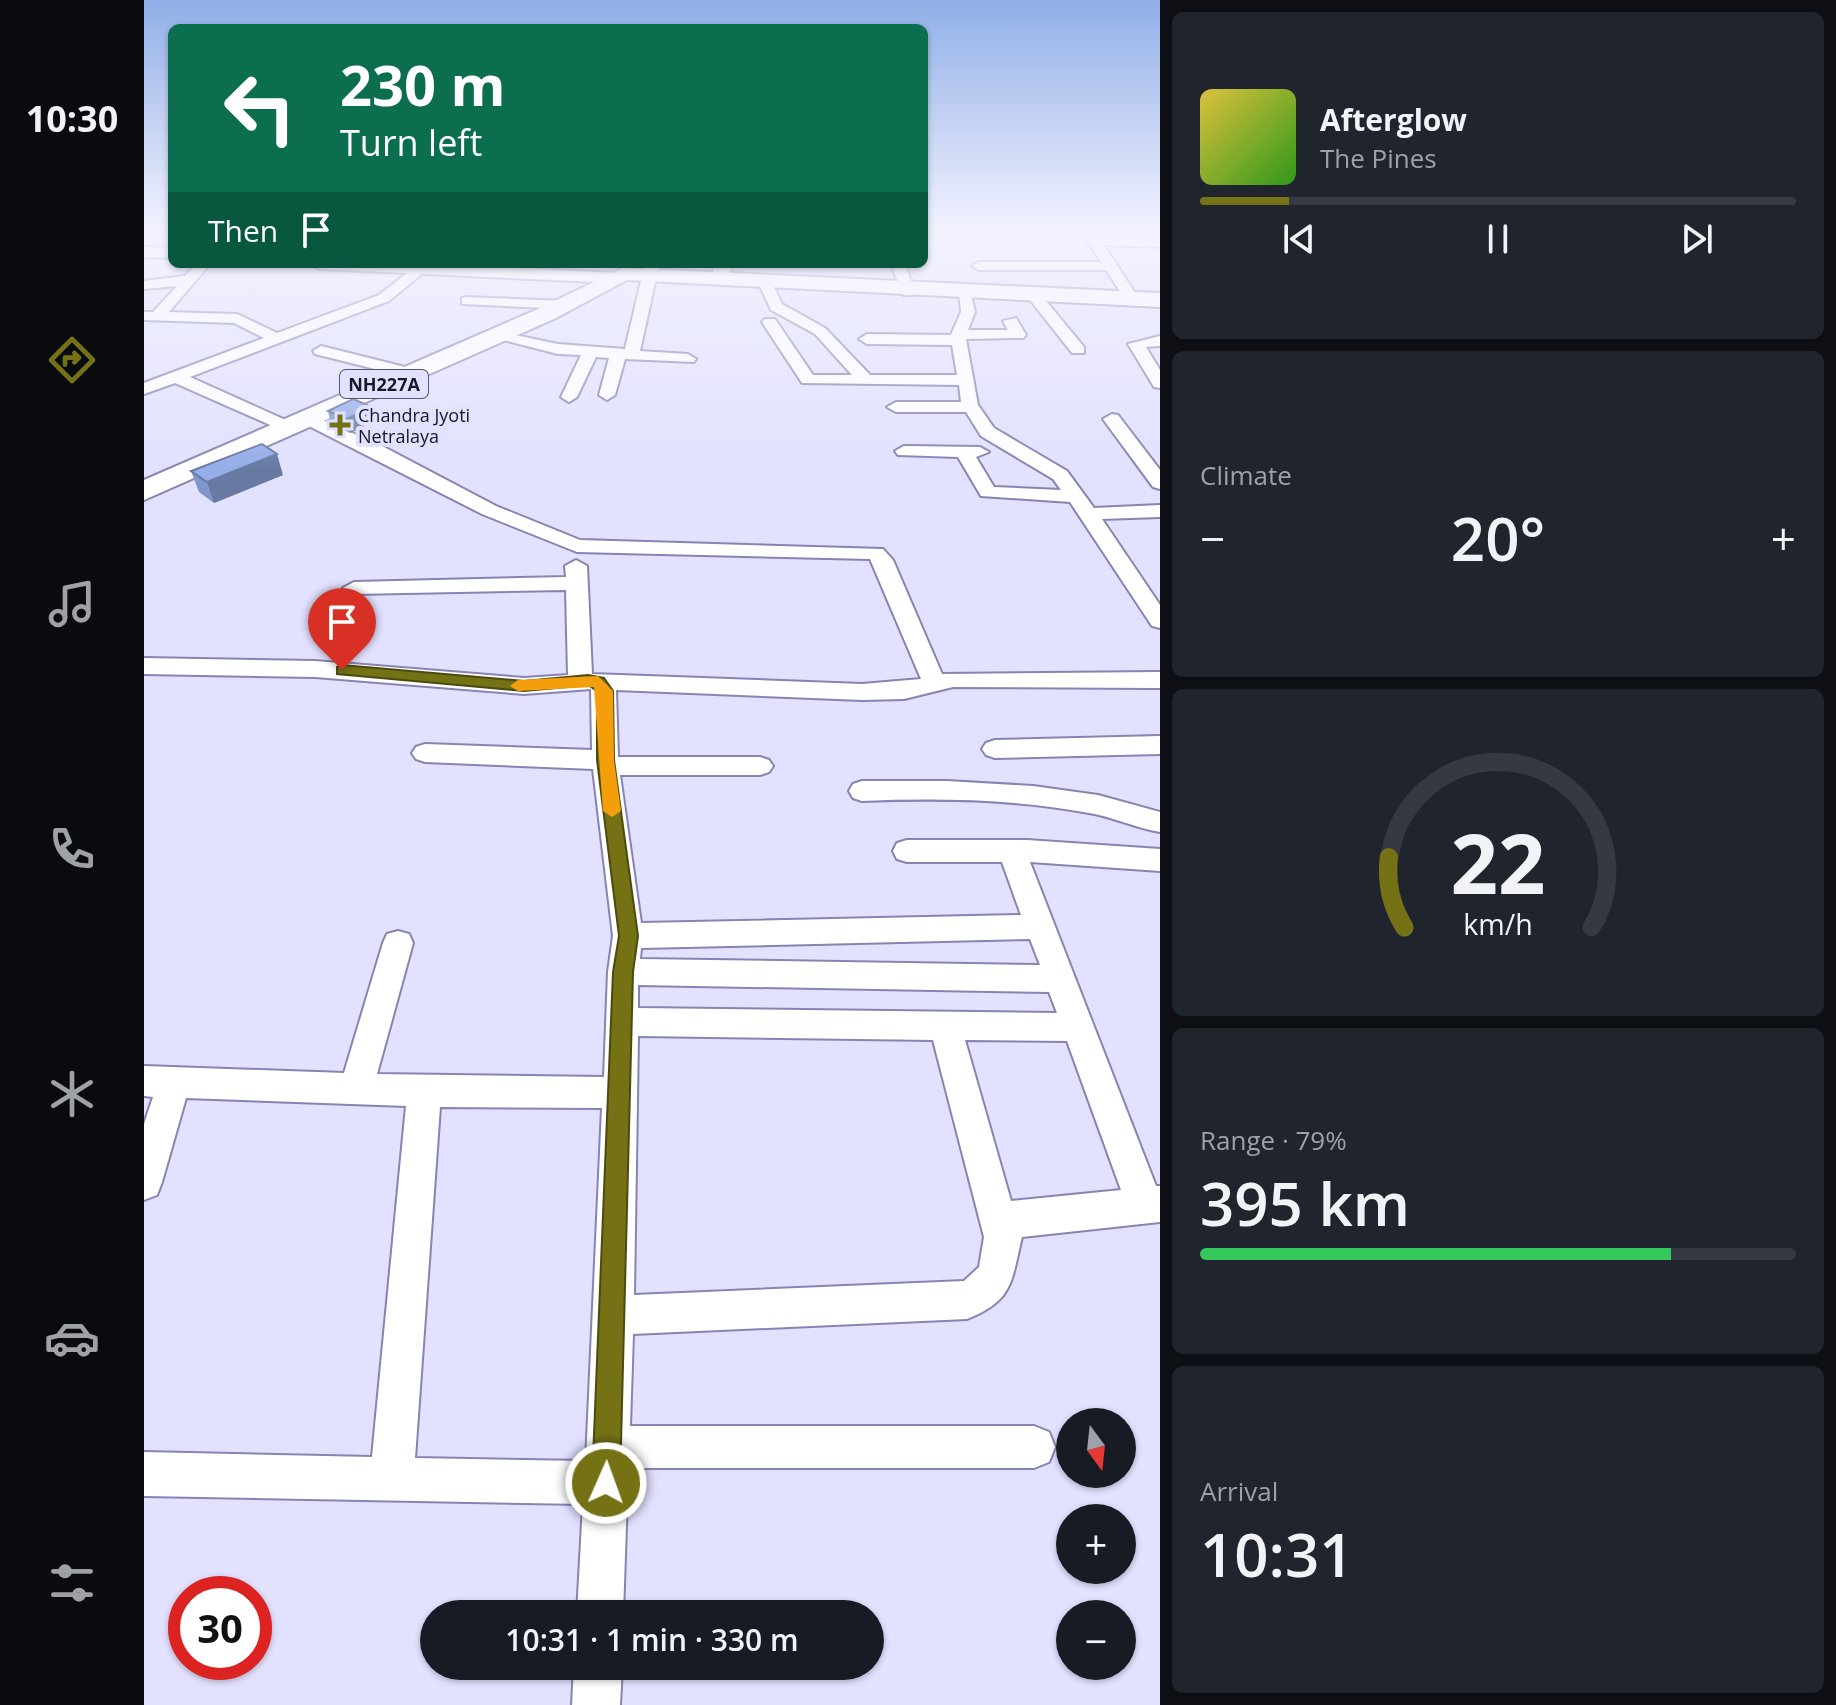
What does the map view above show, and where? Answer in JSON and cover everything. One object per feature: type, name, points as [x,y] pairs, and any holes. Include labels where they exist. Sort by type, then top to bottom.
[{"type":"highway","name":"NH227A","points":[[144,491],[556,310]]},
{"type":"street","points":[[156,383],[354,310]]},
{"type":"street","points":[[607,395],[624,356],[639,310]]},
{"type":"street","points":[[781,310],[820,331],[864,378]]},
{"type":"street","points":[[967,310],[959,337],[970,405],[987,432],[1051,468],[1082,505],[1160,621]]},
{"type":"street","points":[[1045,310],[1078,350]]},
{"type":"street","points":[[150,316],[237,319],[277,339]]},
{"type":"street","points":[[867,339],[1018,335],[1011,321]]},
{"type":"street","points":[[770,322],[804,378],[968,380]]},
{"type":"street","points":[[496,336],[590,353],[688,359]]},
{"type":"street","points":[[1160,341],[1136,344],[1160,383]]},
{"type":"street","points":[[321,351],[411,373]]},
{"type":"street","points":[[569,397],[590,353]]},
{"type":"street","points":[[156,383],[297,422],[489,510],[577,546],[876,553],[883,560],[934,682]]},
{"type":"street","points":[[896,407],[970,405]]},
{"type":"street","points":[[1112,419],[1160,483]]},
{"type":"street","points":[[904,451],[1017,449]]},
{"type":"street","points":[[964,452],[988,492],[1082,505],[1160,511]]},
{"type":"street","points":[[577,546],[575,583],[589,681],[605,691],[606,763],[628,936],[623,972],[614,1315],[601,1600]]},
{"type":"street","points":[[354,588],[575,583]]},
{"type":"street","points":[[144,666],[315,669],[524,686],[589,681],[862,692],[904,691],[934,682],[999,677],[1160,680]]},
{"type":"street","points":[[995,749],[1160,745]]},
{"type":"street","points":[[425,753],[606,763],[760,766]]},
{"type":"street","points":[[862,791],[923,789],[1064,799],[1101,805],[1160,822]]},
{"type":"street","points":[[907,851],[1012,851],[1160,860]]},
{"type":"street","points":[[614,1315],[967,1300],[986,1292],[996,1281],[1002,1235],[1010,1220],[1153,1205],[1076,1027],[1012,851]]},
{"type":"street","points":[[628,936],[1041,927]]},
{"type":"street","points":[[356,1089],[398,943]]},
{"type":"street","points":[[623,972],[1058,979]]},
{"type":"street","points":[[623,1022],[1076,1027]]},
{"type":"street","points":[[945,1025],[1002,1235]]},
{"type":"street","points":[[144,1182],[159,1081],[424,1091],[620,1093]]},
{"type":"street","points":[[392,1479],[424,1091]]},
{"type":"street","points":[[144,1474],[392,1479],[607,1465],[1034,1447]]},
{"type":"street","points":[[596,1705],[597,1680]]},
{"type":"building","points":[[353,399],[372,407],[347,419],[328,411]]},
{"type":"building","points":[[262,444],[277,454],[207,482],[191,471]]},
{"type":"slow traffic","points":[[518,686],[598,681],[605,691],[605,760],[612,811]]},
{"type":"place","name":"Chandra Jyoti Netralaya","points":[[340,425]]},
{"type":"route","points":[[342,670],[392,677],[524,686],[588,680],[598,681],[605,691],[605,760],[628,936],[623,972],[614,1315],[606,1483]]}]
